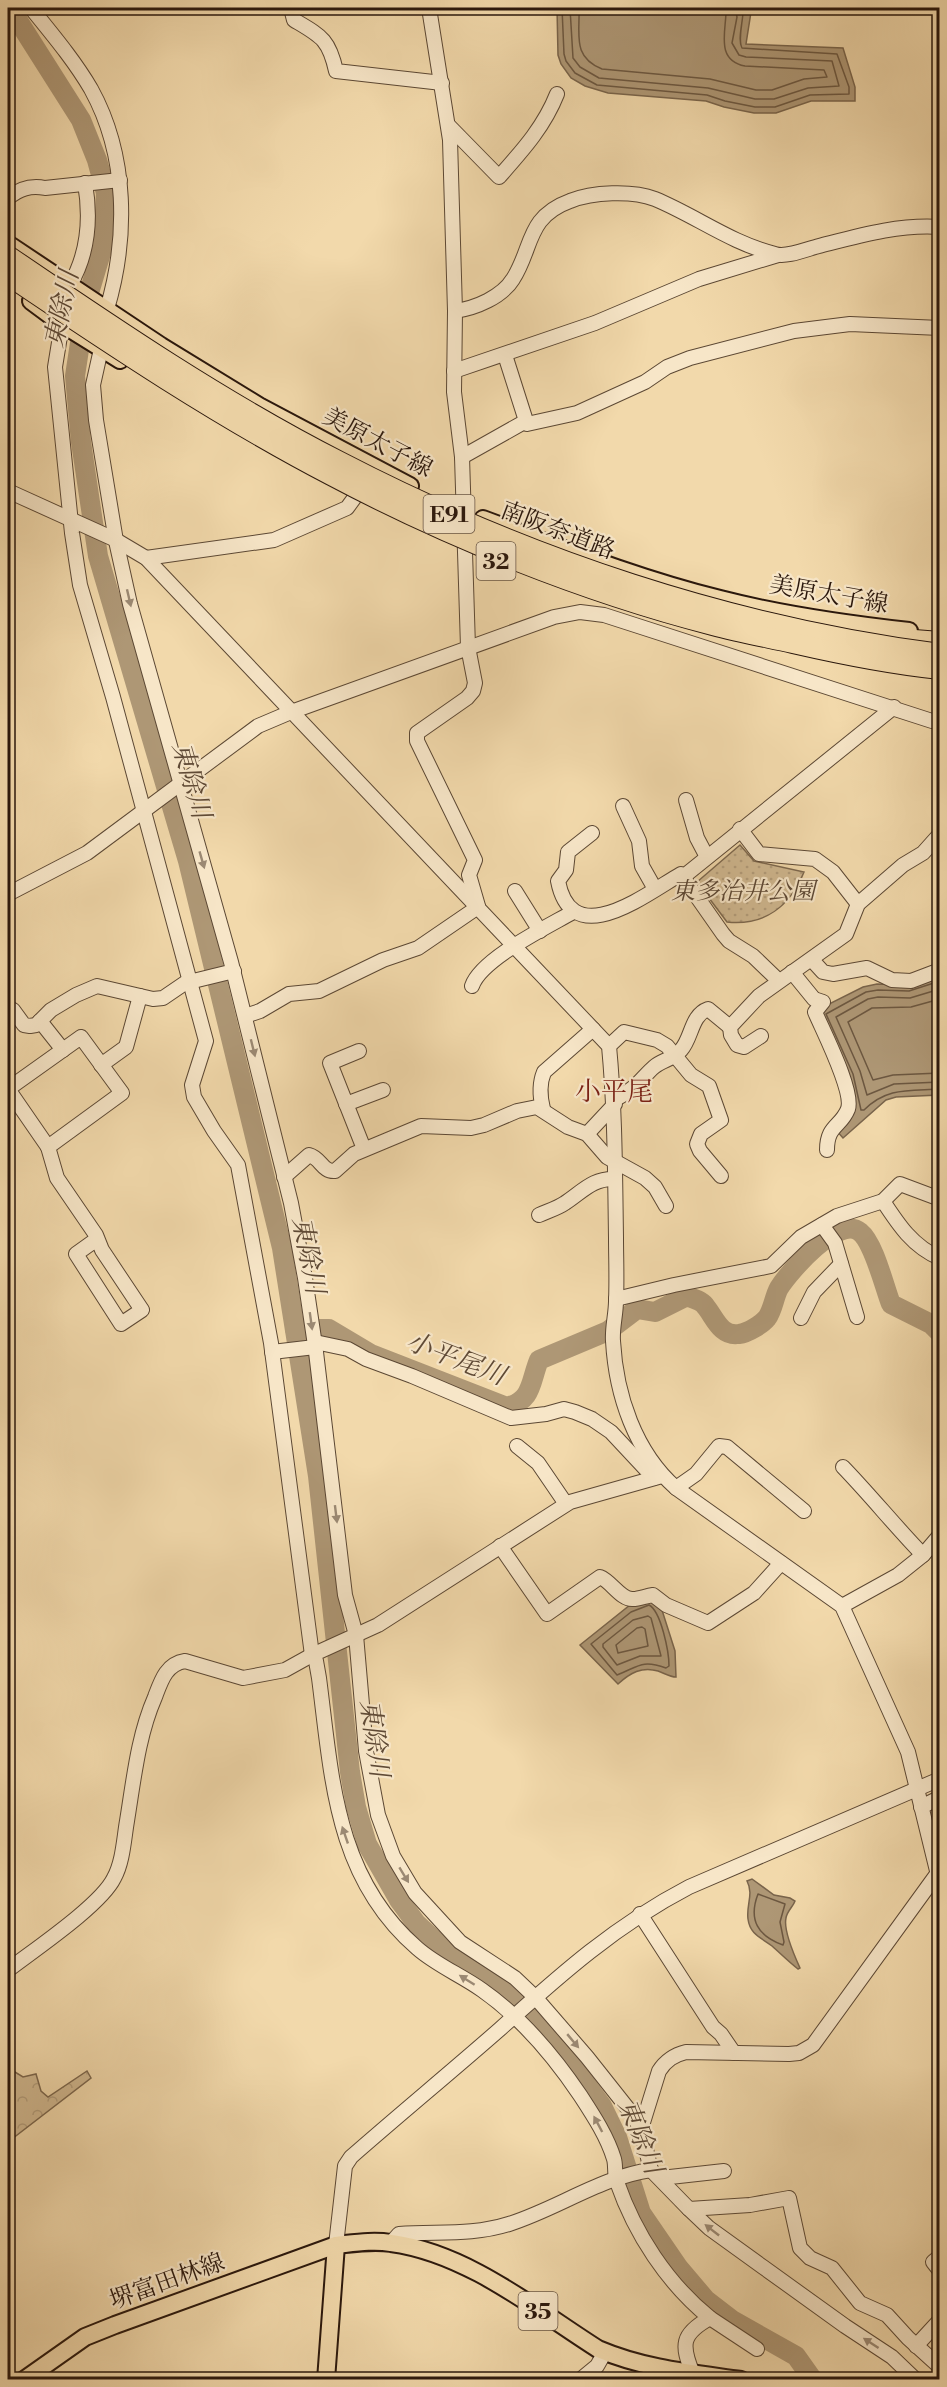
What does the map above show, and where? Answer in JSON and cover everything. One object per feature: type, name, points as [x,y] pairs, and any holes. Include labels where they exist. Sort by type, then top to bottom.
[{"type":"highway","name":"南阪奈道路","points":[[8,256],[177,368],[261,419],[339,462],[418,501],[502,537],[619,581],[763,621],[889,647],[939,654]]},
{"type":"highway","name":"南阪奈道路","points":[[8,275],[165,379],[252,432],[332,476],[412,515],[495,551],[620,597],[713,625],[855,657],[939,672]]},
{"type":"highway","points":[[763,621],[869,636],[939,642]]},
{"type":"highway","points":[[713,625],[758,638],[939,679]]},
{"type":"main road","name":"美原太子線","points":[[8,244],[161,346],[259,406],[423,493],[462,510],[614,568],[721,599],[833,622],[939,634]]},
{"type":"main road","name":"32","points":[[8,285],[63,325],[242,435],[355,497],[515,569],[684,624],[838,657],[939,672]]},
{"type":"main road","name":"堺富田林線","points":[[24,2379],[85,2337],[336,2245],[365,2242],[391,2243],[458,2261],[605,2352],[643,2366],[741,2379]]},
{"type":"main road","points":[[326,2379],[336,2245]]},
{"type":"street","points":[[31,8],[79,69],[92,91],[112,142],[120,180],[121,229],[113,288],[103,307]]},
{"type":"street","points":[[291,8],[294,20],[326,40],[336,71],[442,83]]},
{"type":"street","points":[[429,8],[449,126],[455,311],[454,392],[462,457],[468,647],[475,683],[473,691],[467,698],[417,733],[417,741],[475,860],[469,875],[478,907]]},
{"type":"street","points":[[449,126],[499,177],[532,140],[550,112],[557,94]]},
{"type":"street","points":[[8,198],[16,192],[34,186],[45,188],[120,180]]},
{"type":"street","points":[[73,287],[81,266],[85,244],[89,209],[85,183]]},
{"type":"street","points":[[455,311],[485,304],[513,280],[533,229],[547,214],[568,201],[595,194],[623,194],[653,198],[732,240],[778,255]]},
{"type":"street","points":[[454,371],[595,323],[699,279],[778,255],[915,225],[939,227]]},
{"type":"street","points":[[505,355],[527,424],[577,413],[645,382],[668,367],[690,358],[794,331],[850,324],[939,328]]},
{"type":"street","points":[[63,325],[55,367],[75,522],[80,585],[149,808],[206,1041],[192,1085],[194,1097],[238,1165],[272,1352],[340,1823],[364,1881],[390,1921],[419,1950],[516,2013],[545,2048],[592,2114],[615,2161],[637,2229],[656,2260],[691,2302],[710,2318],[758,2349]]},
{"type":"street","points":[[97,346],[94,396],[101,458],[115,540],[130,604],[234,971],[284,1177],[305,1278],[345,1594],[354,1636],[369,1772],[378,1815],[393,1856],[415,1893],[460,1942],[515,1978],[622,2101],[641,2129],[653,2173],[709,2228],[892,2357],[916,2379]]},
{"type":"street","points":[[462,457],[526,421]]},
{"type":"street","points":[[8,491],[115,540],[146,558],[609,1046],[615,1102],[616,1299],[613,1339],[616,1370],[622,1398],[638,1439],[658,1477]]},
{"type":"street","points":[[146,558],[274,540],[347,508],[355,497]]},
{"type":"street","points":[[8,894],[63,867],[149,808],[258,726],[468,647],[554,617],[580,612],[604,615],[932,721],[939,721]]},
{"type":"street","points":[[683,877],[894,707]]},
{"type":"street","points":[[686,801],[697,838],[707,857]]},
{"type":"street","points":[[623,806],[639,841],[642,866],[655,889]]},
{"type":"street","points":[[740,829],[759,854],[815,859],[833,872],[858,904]]},
{"type":"street","points":[[592,833],[568,852],[566,870],[558,882],[573,912],[584,916],[604,916],[681,874],[723,934],[753,956],[778,981]]},
{"type":"street","points":[[730,1027],[759,996],[846,934],[858,904],[903,865],[923,853],[939,834]]},
{"type":"street","points":[[515,891],[540,931]]},
{"type":"street","points":[[245,1016],[260,1011],[289,994],[319,990],[383,960],[418,948],[478,907]]},
{"type":"street","points":[[472,986],[475,977],[482,970],[514,947],[573,912]]},
{"type":"street","points":[[812,960],[823,972],[833,974],[867,968],[892,980],[910,981],[939,970]]},
{"type":"street","points":[[8,1007],[24,1025],[30,1026],[76,995],[97,986],[140,996],[163,998],[185,984],[234,971]]},
{"type":"street","points":[[792,972],[814,999],[823,1002],[815,1012],[843,1078],[849,1102],[847,1111],[827,1138],[827,1150]]},
{"type":"street","points":[[101,1065],[126,1047],[140,996]]},
{"type":"street","points":[[587,1134],[615,1102],[635,1087],[655,1065],[675,1056],[682,1050],[695,1020],[704,1010],[708,1009],[730,1027],[731,1035],[737,1045],[744,1047],[761,1036]]},
{"type":"street","points":[[40,1021],[63,1050]]},
{"type":"street","points":[[593,1029],[544,1072],[541,1079],[540,1098],[543,1109],[555,1120],[587,1134],[607,1157],[634,1170],[655,1187],[666,1206]]},
{"type":"street","points":[[609,1046],[624,1032],[657,1040],[667,1046],[691,1075],[710,1086],[721,1120],[700,1134],[697,1144],[721,1176]]},
{"type":"street","points":[[48,1147],[122,1093],[81,1037],[8,1089],[48,1147],[57,1178],[97,1239],[102,1250],[142,1310],[122,1324],[76,1254],[97,1239]]},
{"type":"street","points":[[359,1052],[330,1063],[364,1149]]},
{"type":"street","points":[[346,1104],[383,1090]]},
{"type":"street","points":[[284,1177],[309,1155],[314,1156],[324,1169],[335,1171],[354,1154],[421,1126],[471,1128],[530,1107],[543,1109]]},
{"type":"street","points":[[539,1215],[563,1204],[592,1182],[615,1179]]},
{"type":"street","points":[[616,1299],[771,1266],[801,1237],[837,1216],[883,1201],[900,1184],[939,1199]]},
{"type":"street","points":[[883,1201],[903,1232],[917,1245],[939,1258]]},
{"type":"street","points":[[822,1225],[835,1243],[857,1317]]},
{"type":"street","points":[[801,1318],[814,1292],[841,1264]]},
{"type":"street","points":[[272,1352],[315,1344],[348,1349],[366,1359],[511,1418],[546,1414],[564,1409],[592,1419],[611,1432],[658,1477],[842,1606],[908,1752],[938,1878],[813,2045],[799,2053],[789,2054],[686,2052],[671,2057],[659,2071],[641,2129]]},
{"type":"street","points":[[518,1446],[538,1463],[566,1504]]},
{"type":"street","points":[[676,1488],[696,1474],[720,1446],[727,1447],[804,1511]]},
{"type":"street","points":[[843,1467],[923,1555]]},
{"type":"street","points":[[8,1970],[87,1908],[105,1892],[115,1877],[146,1718],[164,1673],[176,1662],[185,1661],[243,1678],[285,1670],[315,1653],[378,1625],[566,1504],[658,1477]]},
{"type":"street","points":[[842,1606],[898,1575],[923,1555],[939,1535]]},
{"type":"street","points":[[500,1546],[547,1614],[600,1577],[607,1580],[627,1598],[632,1600],[653,1595],[666,1605],[708,1623],[754,1593],[781,1563]]},
{"type":"street","points":[[336,2245],[345,2166],[351,2157],[571,1965],[620,1927],[689,1887],[939,1779]]},
{"type":"street","points":[[921,1807],[937,1799],[939,1802]]},
{"type":"street","points":[[640,1914],[713,2027],[721,2034],[734,2053]]},
{"type":"street","points":[[391,2243],[399,2234],[462,2234],[510,2224],[620,2178],[653,2173],[724,2171]]},
{"type":"street","points":[[689,2209],[750,2205],[789,2198],[800,2248],[832,2268],[855,2299],[887,2315],[939,2367]]},
{"type":"street","points":[[939,2256],[933,2262],[939,2271]]},
{"type":"street","points":[[693,2374],[685,2354],[685,2341],[694,2327],[710,2318]]},
{"type":"street","points":[[916,2346],[939,2320]]},
{"type":"street","points":[[580,2379],[597,2366],[605,2352]]},
{"type":"green space","name":"東多治井公園","points":[[740,845],[754,861],[804,872],[791,895],[774,911],[753,921],[727,922],[697,882]]},
{"type":"green space","points":[[10,2045],[10,2069],[23,2077],[36,2074],[41,2091],[48,2097],[87,2071],[91,2078],[8,2142],[8,2047]]},
{"type":"water","points":[[557,8],[745,8],[751,12],[746,44],[843,48],[855,87],[855,101],[811,101],[776,113],[754,113],[706,101],[608,93],[585,86],[571,78],[561,64],[558,55]]},
{"type":"water","points":[[939,975],[939,1095],[896,1097],[886,1100],[843,1138],[836,1130],[853,1108],[817,1010],[863,987],[877,984],[908,985]]},
{"type":"water","points":[[648,1599],[661,1607],[675,1651],[676,1677],[647,1669],[632,1674],[618,1684],[580,1645],[630,1605],[638,1605]]},
{"type":"water","points":[[752,1879],[774,1895],[795,1901],[786,1918],[786,1930],[800,1968],[798,1969],[751,1929],[748,1919],[750,1890],[747,1881]]},
{"type":"waterway","name":"東除川","points":[[10,8],[81,120],[97,160],[106,193],[103,246],[86,303],[75,376],[81,442],[98,556],[188,861],[282,1248],[318,1476],[350,1772],[356,1807],[367,1844],[399,1900],[416,1923],[442,1947],[514,1996],[534,2015],[602,2106],[617,2137],[641,2213],[678,2267],[706,2300],[732,2320],[796,2356],[813,2380]]},
{"type":"waterway","name":"小平尾川","points":[[295,1329],[329,1329],[371,1354],[507,1407],[522,1400],[526,1395],[539,1360],[608,1331],[637,1309],[655,1312],[687,1296],[700,1301],[719,1326],[728,1333],[739,1334],[750,1330],[767,1318],[779,1288],[803,1259],[828,1238],[840,1231],[851,1229],[860,1232],[870,1245],[891,1304],[931,1324],[940,1333]]},
{"type":"district","name":"小平尾","points":[[614,1091]]}]
